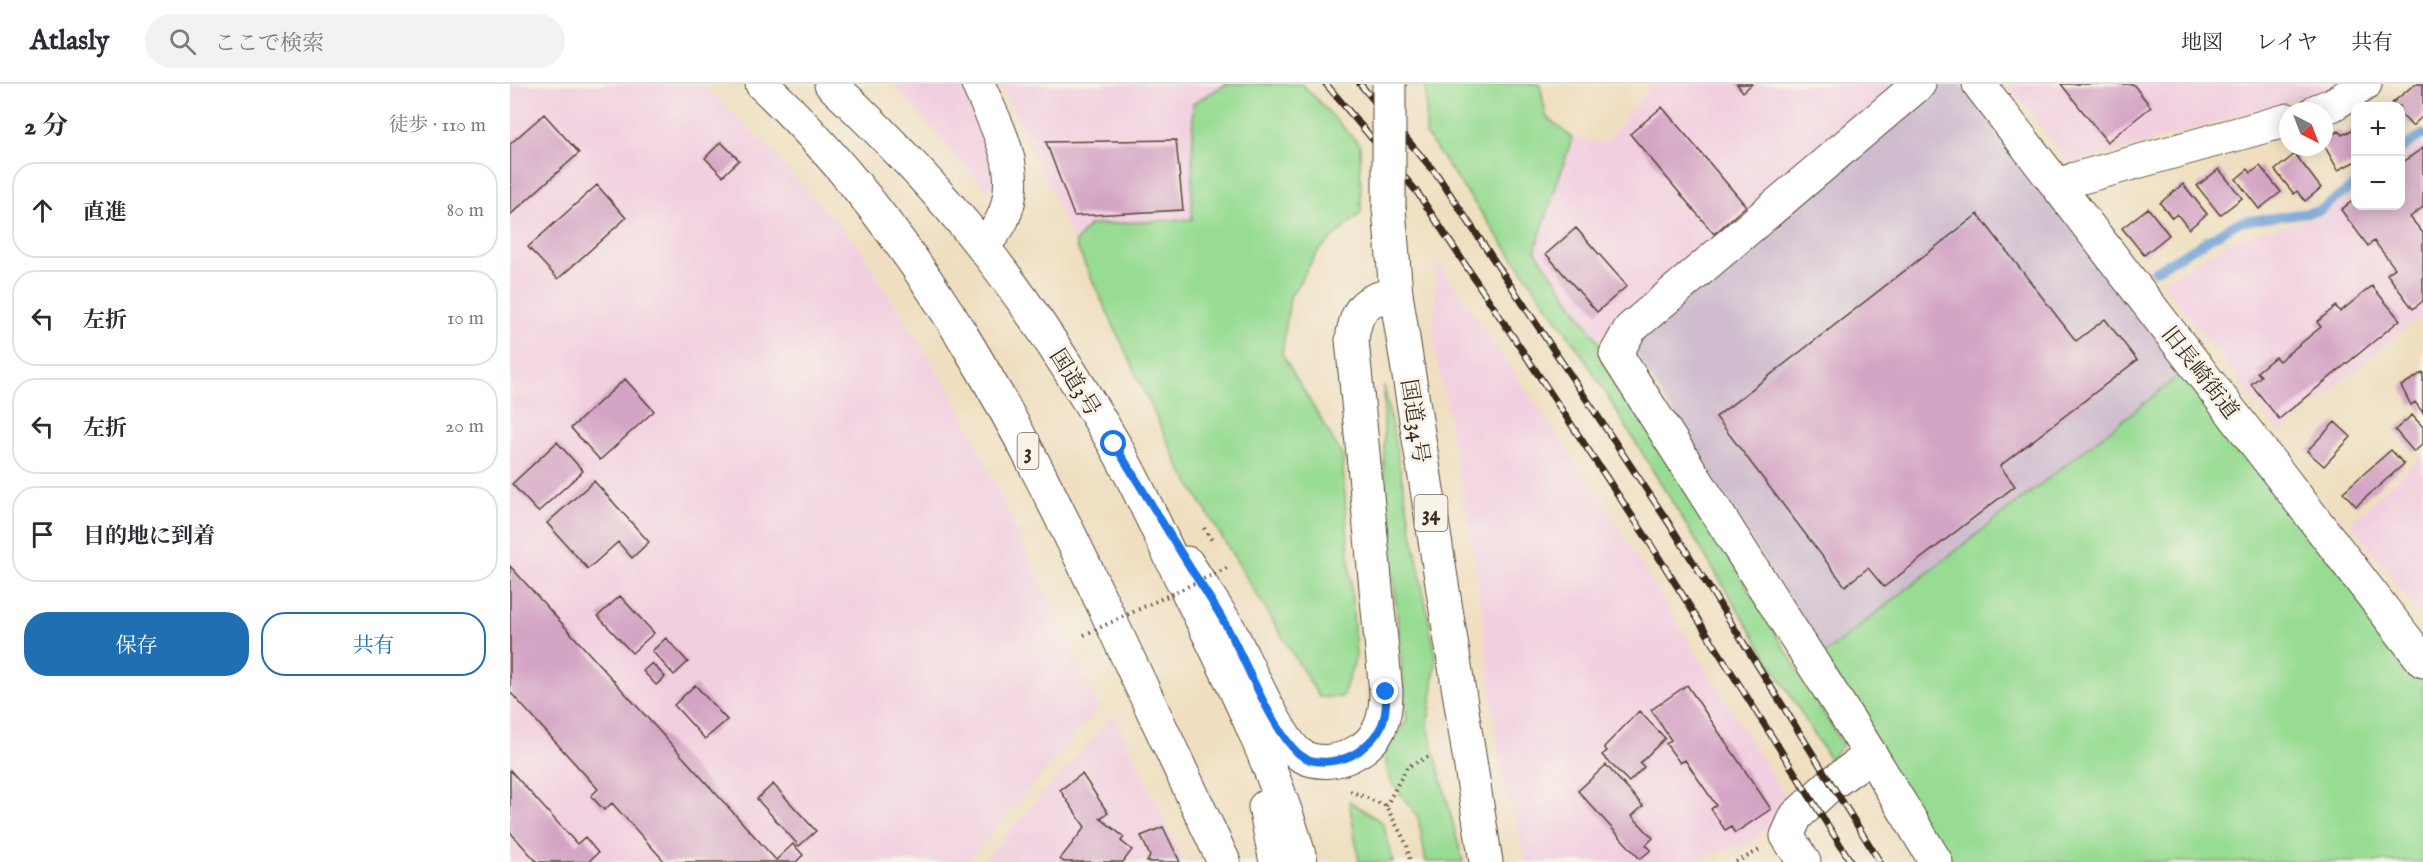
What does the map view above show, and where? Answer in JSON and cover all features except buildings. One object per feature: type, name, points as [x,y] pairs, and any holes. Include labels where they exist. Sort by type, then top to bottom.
[{"type":"main road","name":"3","points":[[762,84],[835,160],[878,213],[926,277],[969,343],[1054,501],[1224,862]]},
{"type":"main road","name":"国道3号","points":[[831,84],[875,126],[983,246],[1042,328],[1114,444],[1221,658],[1275,780],[1301,862]]},
{"type":"main road","points":[[978,84],[1007,150],[1012,173],[1010,197],[1002,222],[983,246]]},
{"type":"main road","name":"国道34号","points":[[1389,84],[1389,208],[1396,294],[1481,818],[1486,862]]},
{"type":"main road","points":[[1919,84],[1630,328],[1616,354],[1871,755],[1936,862]]},
{"type":"main road","name":"旧長崎街道","points":[[1979,84],[2423,661]]},
{"type":"main road","points":[[2333,104],[2365,84]]},
{"type":"main road","points":[[2058,186],[2074,179],[2279,122]]},
{"type":"main road","points":[[1114,444],[1228,629],[1289,743],[1301,756],[1319,762],[1338,760],[1356,753],[1381,729],[1386,711],[1386,692],[1352,340],[1354,323],[1362,307],[1377,297],[1396,294]]},
{"type":"main road","points":[[1221,658],[1255,759],[1276,862]]},
{"type":"main road","points":[[1804,862],[1787,836],[1796,816],[1831,784],[1871,755]]},
{"type":"main road","name":"34","points":[[1481,818],[1493,862]]},
{"type":"path","points":[[1084,634],[1227,568]]},
{"type":"path","points":[[1386,806],[1407,767],[1430,756]]},
{"type":"path","points":[[1341,787],[1386,806],[1407,845],[1410,862]]},
{"type":"shaded area","points":[[510,84],[702,84],[753,132],[858,246],[958,404],[1099,707],[967,862],[510,862]]},
{"type":"shaded area","points":[[893,84],[959,84],[1001,176],[987,191]]},
{"type":"shaded area","points":[[1001,84],[1227,84],[1193,103],[1192,219],[1089,225],[1075,243]]},
{"type":"shaded area","points":[[1653,84],[1899,84],[1597,339],[1534,249],[1572,138],[1605,143]]},
{"type":"shaded area","points":[[1944,84],[1959,84],[2184,372],[1823,655],[1633,349],[1647,329]]},
{"type":"shaded area","points":[[2007,84],[2336,84],[2325,90],[2072,165]]},
{"type":"shaded area","points":[[2423,139],[2423,318],[2408,326],[2280,433],[2162,282],[2238,237],[2323,216],[2351,194],[2351,210],[2405,210],[2405,153]]},
{"type":"shaded area","points":[[1436,260],[1593,487],[1790,804],[1753,842],[1685,862],[1526,862],[1500,767],[1477,573],[1434,343]]},
{"type":"shaded area","points":[[2423,455],[2423,619],[2350,522]]},
{"type":"shaded area","points":[[1114,714],[1184,862],[982,862]]},
{"type":"green space","points":[[1227,84],[1302,84],[1360,145],[1361,213],[1318,251],[1290,297],[1282,354],[1342,455],[1356,657],[1342,697],[1319,697],[1180,468],[1075,243],[1089,225],[1192,219],[1193,103]]},
{"type":"green space","points":[[1426,84],[1540,84],[1546,116],[1572,138],[1535,250],[1597,339],[1843,745],[1830,760],[1581,353],[1426,135]]},
{"type":"green space","points":[[2184,372],[2423,678],[2423,862],[1947,862],[1823,655]]},
{"type":"green space","points":[[1384,385],[1436,658],[1428,727],[1463,862],[1426,862],[1418,817],[1389,779],[1384,752],[1407,721],[1384,479]]},
{"type":"green space","points":[[1349,801],[1383,823],[1393,862],[1359,862]]},
{"type":"waterway","points":[[2405,147],[2423,134]]},
{"type":"waterway","points":[[2154,271],[2239,222],[2319,211],[2351,188]]},
{"type":"railway","points":[[1326,84],[1417,192],[1646,537],[1851,862]]},
{"type":"railway","points":[[1360,84],[1438,176],[1672,528],[1880,862]]},
{"type":"route","points":[[1114,444],[1228,629],[1279,727],[1301,756],[1319,762],[1338,760],[1356,753],[1381,729],[1386,711],[1386,692]]}]
